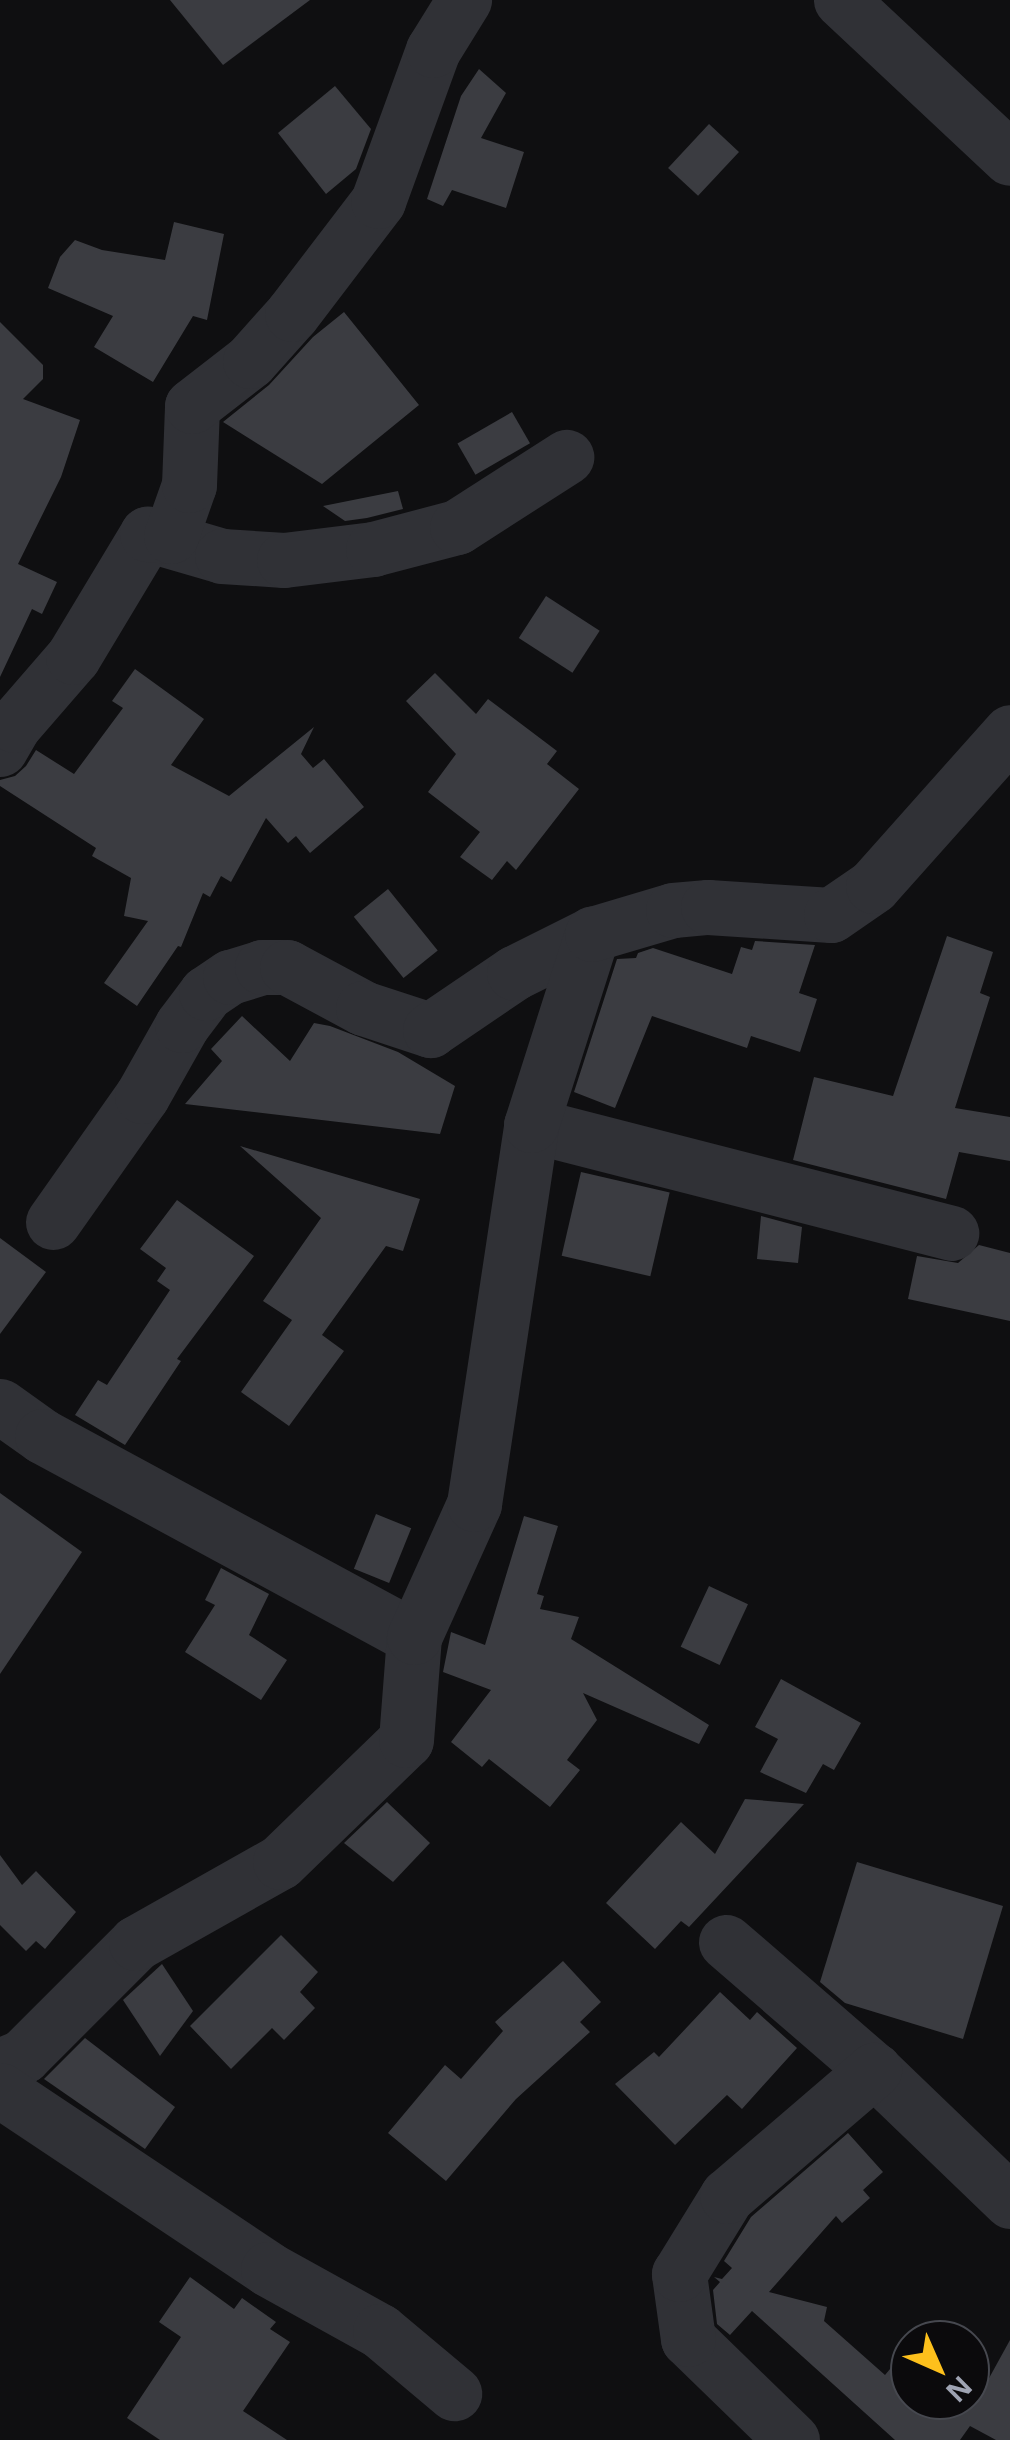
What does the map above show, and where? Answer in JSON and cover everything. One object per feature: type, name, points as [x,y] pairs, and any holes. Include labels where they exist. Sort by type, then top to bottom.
[{"type":"street","points":[[147,534],[171,536],[178,519],[189,486],[192,406],[250,361],[292,314],[378,200],[433,50],[464,0]]},
{"type":"street","points":[[841,0],[1010,158]]},
{"type":"street","points":[[147,534],[222,556],[284,560],[373,550],[458,527],[566,457]]},
{"type":"street","points":[[0,749],[14,725],[73,657],[147,534]]},
{"type":"street","points":[[53,1222],[142,1096],[182,1025],[206,993],[230,977],[262,967],[287,967],[363,1008],[430,1030],[514,973],[592,934],[673,910],[708,907],[831,915],[873,886],[1010,732]]},
{"type":"street","points":[[0,2066],[22,2056],[136,1942],[280,1862],[406,1740],[414,1637],[474,1504],[530,1125],[592,934]]},
{"type":"street","points":[[530,1125],[951,1233]]},
{"type":"street","points":[[0,1406],[42,1436],[414,1637]]},
{"type":"street","points":[[726,1942],[874,2070],[1010,2201]]},
{"type":"street","points":[[792,2440],[688,2339],[678,2274],[727,2196],[874,2070]]},
{"type":"street","points":[[0,2090],[268,2269],[380,2331],[454,2393]]},
{"type":"building","points":[[170,0],[310,0],[223,65]]},
{"type":"building","points":[[479,69],[506,93],[481,138],[524,152],[506,208],[452,190],[443,206],[427,199],[461,96]]},
{"type":"building","points":[[335,86],[371,129],[356,169],[326,194],[278,133]]},
{"type":"building","points":[[709,124],[739,152],[698,196],[668,168]]},
{"type":"building","points":[[174,222],[224,234],[207,320],[193,316],[153,382],[94,347],[113,316],[48,288],[60,257],[75,240],[102,250],[165,260]]},
{"type":"building","points":[[344,312],[419,405],[322,484],[223,422],[269,385],[313,337]]},
{"type":"building","points":[[0,322],[43,365],[43,379],[23,399],[80,420],[61,477],[18,564],[57,582],[42,614],[32,609],[0,677]]},
{"type":"building","points":[[512,412],[530,443],[475,475],[457,444]]},
{"type":"building","points":[[398,491],[403,509],[367,518],[345,521],[323,506]]},
{"type":"building","points":[[546,596],[600,631],[572,673],[519,638]]},
{"type":"building","points":[[135,669],[204,719],[171,765],[229,796],[314,727],[301,754],[313,768],[324,759],[364,807],[310,853],[296,836],[288,843],[266,818],[231,882],[221,876],[210,897],[203,893],[181,947],[178,946],[137,1006],[104,983],[148,921],[124,916],[131,878],[92,856],[96,848],[0,786],[0,780],[15,776],[26,766],[36,750],[74,774],[123,708],[112,701]]},
{"type":"building","points":[[435,673],[476,714],[488,699],[557,751],[547,764],[579,789],[516,870],[507,861],[492,880],[460,857],[480,832],[428,792],[456,754],[406,701]]},
{"type":"building","points":[[388,889],[438,950],[404,978],[354,917]]},
{"type":"building","points":[[947,936],[993,952],[980,993],[990,997],[955,1108],[1010,1117],[1010,1161],[959,1152],[946,1199],[793,1160],[814,1077],[893,1096]]},
{"type":"building","points":[[755,941],[815,945],[799,993],[817,999],[800,1052],[751,1036],[747,1048],[652,1016],[615,1108],[574,1092],[617,959],[636,958],[638,953],[653,948],[732,974],[741,947],[752,950]]},
{"type":"building","points":[[242,1016],[290,1061],[314,1023],[398,1052],[455,1086],[440,1134],[185,1104],[222,1061],[211,1049]]},
{"type":"building","points":[[240,1146],[420,1199],[403,1251],[386,1246],[322,1335],[344,1351],[289,1426],[241,1392],[292,1320],[263,1301],[321,1218]]},
{"type":"building","points":[[581,1172],[670,1192],[650,1276],[562,1256]]},
{"type":"building","points":[[177,1200],[254,1256],[177,1359],[181,1361],[125,1445],[75,1415],[98,1380],[107,1385],[170,1290],[157,1281],[166,1268],[140,1249]]},
{"type":"building","points":[[761,1216],[802,1227],[798,1263],[757,1259]]},
{"type":"building","points":[[0,1238],[46,1272],[0,1334]]},
{"type":"building","points":[[979,1245],[1010,1253],[1010,1321],[908,1299],[917,1256],[958,1263]]},
{"type":"building","points":[[0,1493],[82,1552],[0,1674]]},
{"type":"building","points":[[376,1514],[411,1528],[389,1583],[354,1569]]},
{"type":"building","points":[[524,1516],[558,1526],[537,1594],[544,1596],[540,1609],[579,1617],[571,1639],[709,1725],[699,1744],[583,1693],[597,1720],[567,1760],[580,1770],[550,1807],[489,1759],[482,1767],[451,1742],[491,1690],[443,1672],[451,1632],[485,1645]]},
{"type":"building","points":[[221,1568],[269,1594],[249,1635],[287,1660],[261,1700],[185,1652],[215,1605],[205,1600]]},
{"type":"building","points":[[709,1586],[748,1604],[720,1665],[681,1647]]},
{"type":"building","points":[[781,1679],[861,1723],[834,1770],[823,1764],[806,1793],[760,1772],[778,1739],[755,1727]]},
{"type":"building","points":[[745,1799],[804,1804],[689,1927],[681,1921],[655,1949],[606,1903],[681,1822],[715,1854]]},
{"type":"building","points":[[387,1802],[430,1843],[393,1882],[344,1843]]},
{"type":"building","points":[[0,1855],[22,1885],[36,1871],[76,1912],[45,1949],[36,1941],[26,1951],[0,1925]]},
{"type":"building","points":[[857,1862],[1003,1906],[963,2039],[845,2003],[820,1982]]},
{"type":"building","points":[[281,1935],[318,1972],[300,1992],[315,2008],[284,2040],[272,2028],[231,2069],[190,2026]]},
{"type":"building","points":[[563,1961],[601,2002],[580,2022],[590,2032],[516,2099],[446,2181],[388,2133],[445,2065],[461,2079],[503,2031],[495,2022]]},
{"type":"building","points":[[162,1964],[193,2011],[160,2056],[123,2000]]},
{"type":"building","points":[[720,1992],[750,2020],[757,2012],[797,2048],[742,2109],[727,2095],[675,2145],[615,2084],[654,2052],[659,2057]]},
{"type":"building","points":[[85,2038],[175,2107],[145,2149],[44,2079]]},
{"type":"building","points":[[848,2133],[883,2172],[863,2190],[870,2198],[842,2223],[836,2216],[769,2292],[827,2307],[824,2321],[885,2375],[890,2369],[890,2420],[990,2420],[990,2376],[1010,2340],[1010,2440],[996,2440],[970,2426],[960,2440],[895,2440],[752,2311],[730,2335],[717,2324],[713,2290],[720,2282],[714,2277],[722,2279],[732,2268],[724,2261],[751,2217]]},
{"type":"building","points":[[190,2277],[234,2309],[242,2298],[276,2322],[270,2329],[290,2342],[243,2411],[287,2440],[160,2440],[127,2418],[181,2337],[159,2322]]}]
